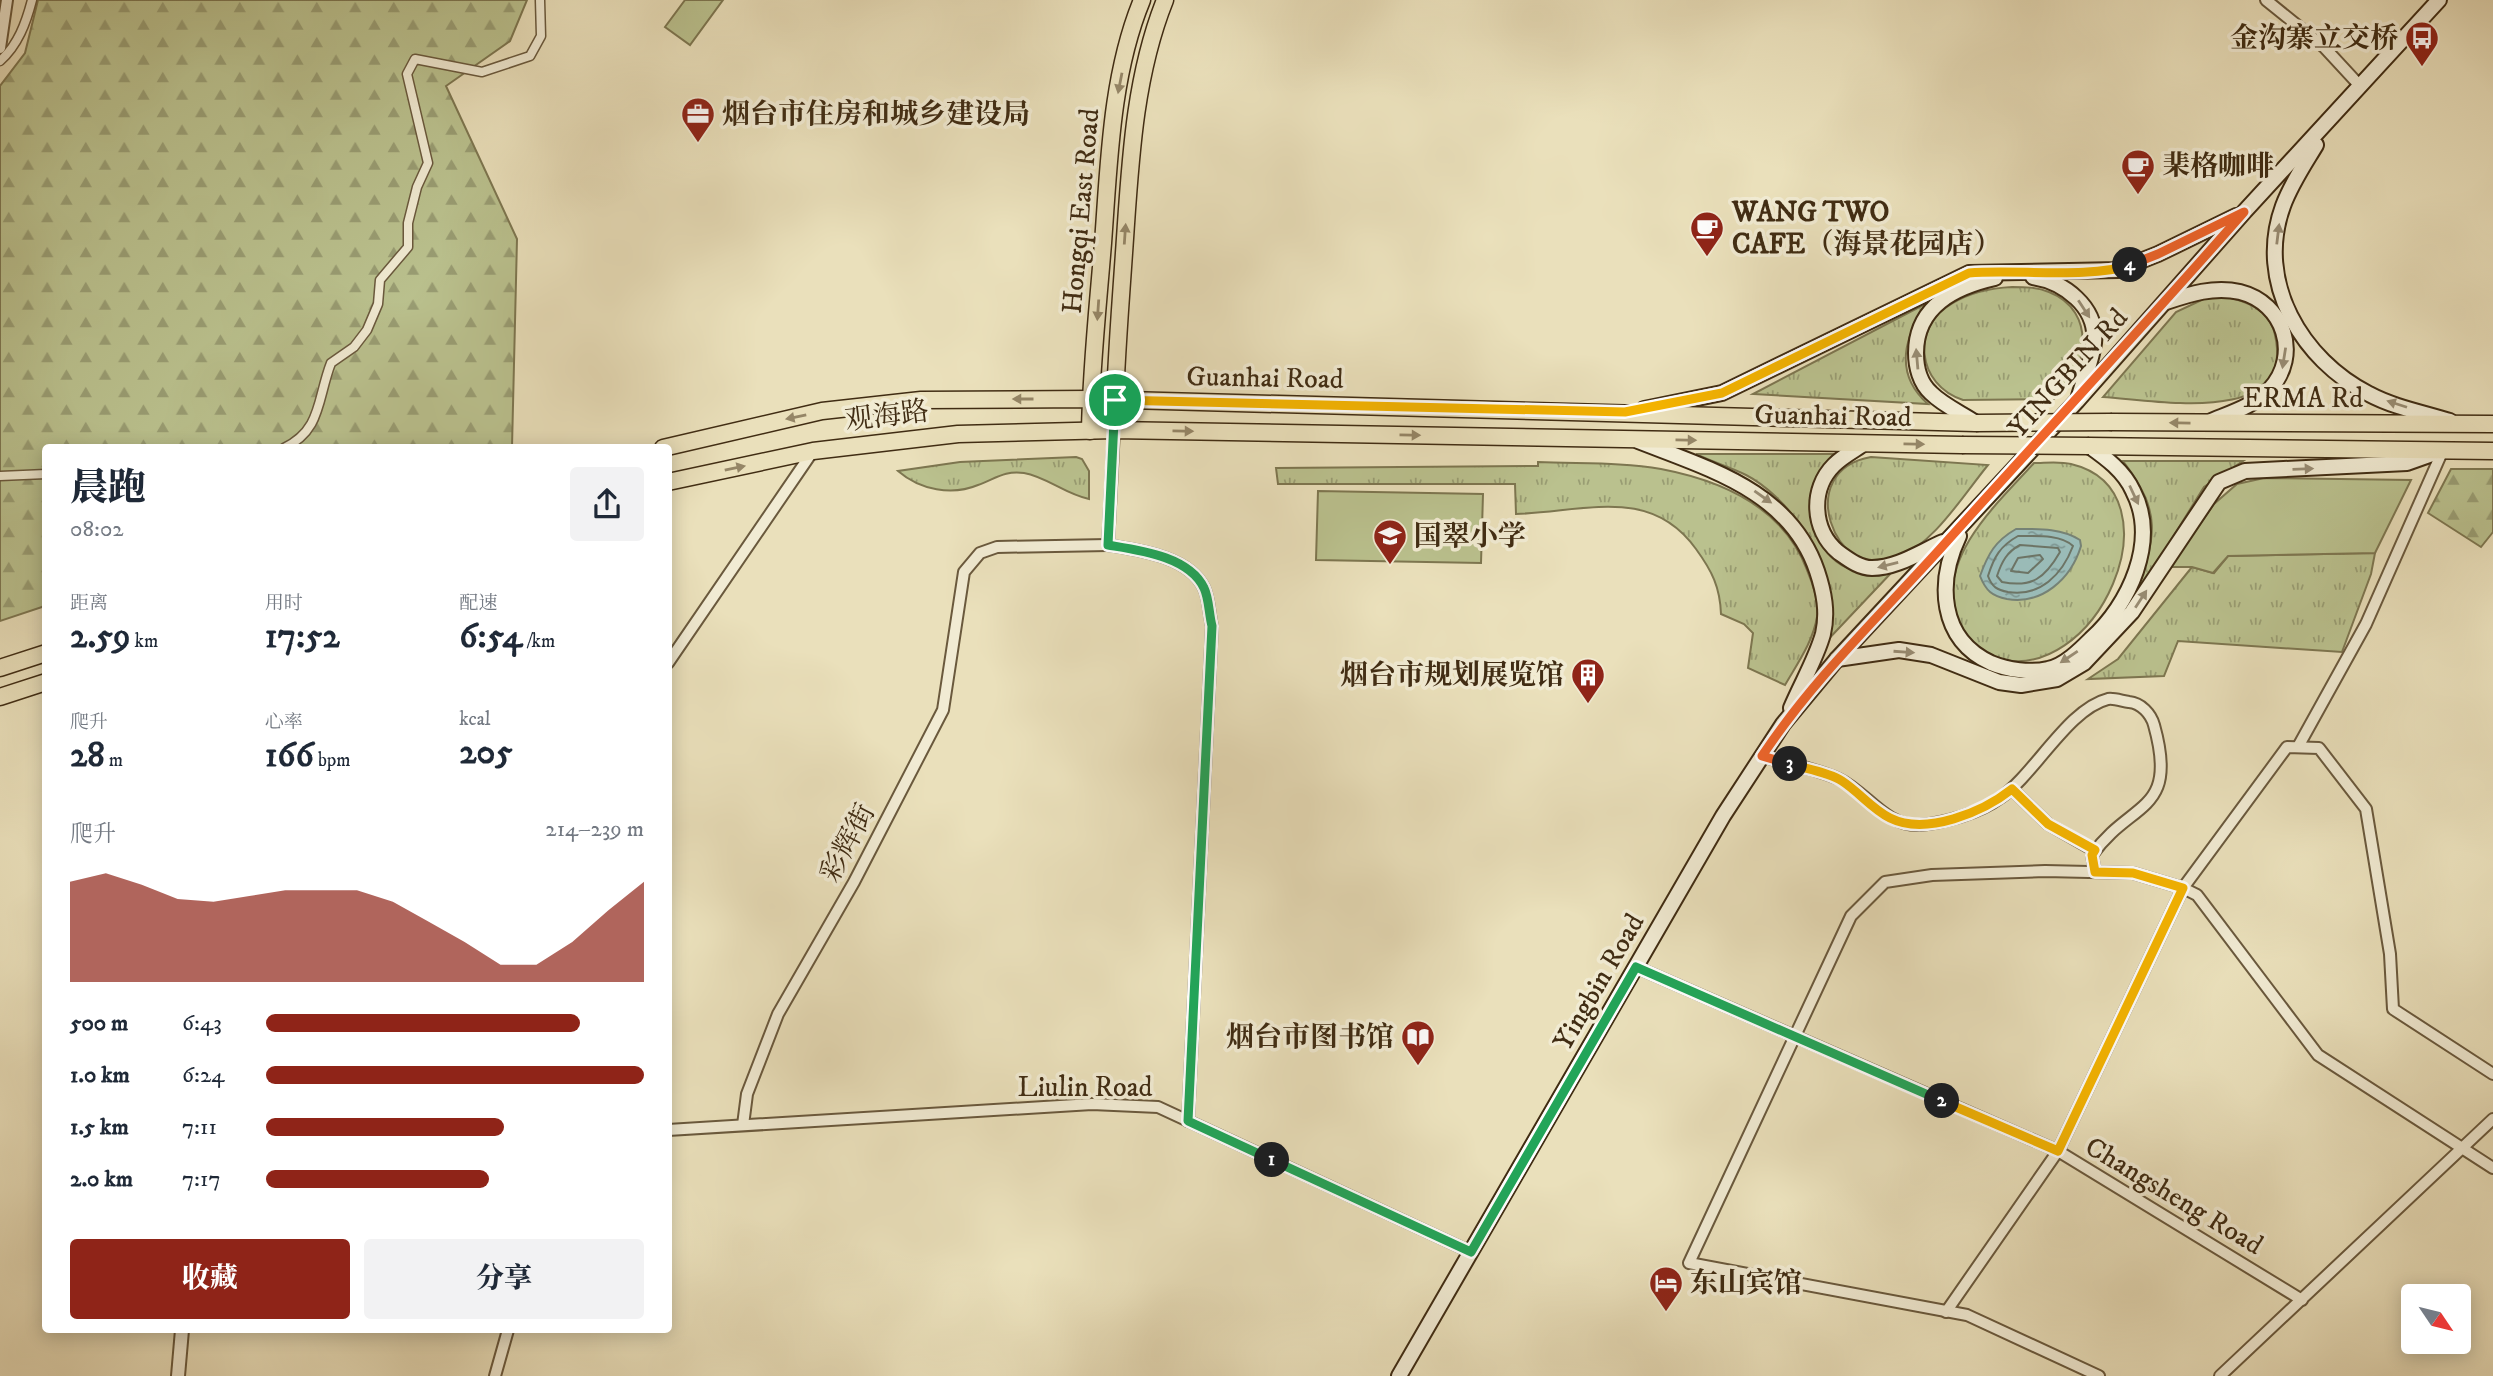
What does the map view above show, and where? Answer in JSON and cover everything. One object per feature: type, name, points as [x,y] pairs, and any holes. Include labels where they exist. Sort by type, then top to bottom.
[{"type":"main road","name":"Hongqi East Road","points":[[1090,431],[1117,103],[1135,17],[1142,0]]},
{"type":"main road","name":"Hongqi East Road","points":[[1114,430],[1130,169],[1138,94],[1156,23],[1165,0]]},
{"type":"main road","name":"YINGBIN Rd","points":[[1837,659],[2077,401],[2244,212],[2439,0]]},
{"type":"main road","points":[[2334,117],[2296,177],[2282,209],[2277,254],[2283,302],[2303,341],[2338,375],[2372,396],[2462,425]]},
{"type":"main road","points":[[1625,412],[1722,393],[1969,273],[2118,270],[2158,254],[2244,212]]},
{"type":"main road","points":[[1976,423],[1929,392],[1916,365],[1916,347],[1919,330],[1934,305],[1960,288],[1998,277],[2050,280],[2069,290],[2082,304],[2091,320],[2095,342],[2077,401]]},
{"type":"main road","points":[[2165,303],[2196,292],[2239,292],[2260,299],[2282,325],[2286,360],[2280,376],[2257,401],[2206,424]]},
{"type":"main road","name":"Guanhai Road","points":[[1091,399],[1976,423]]},
{"type":"main road","points":[[672,446],[782,419],[866,406],[921,400],[1091,399]]},
{"type":"main road","name":"ERMA Rd","points":[[1976,423],[2493,424]]},
{"type":"main road","name":"Guanhai Road","points":[[1114,430],[2089,446]]},
{"type":"main road","name":"观海路","points":[[672,481],[813,451],[957,434],[1114,430]]},
{"type":"main road","points":[[1634,439],[1747,486],[1775,506],[1798,532],[1812,557],[1825,594],[1822,635],[1783,724]]},
{"type":"main road","points":[[1865,443],[1834,465],[1824,479],[1817,500],[1817,514],[1820,530],[1830,545],[1856,565],[1869,568],[1891,566],[1950,538]]},
{"type":"main road","points":[[1969,515],[1951,551],[1945,576],[1945,601],[1950,623],[1962,643],[1976,656],[2001,667],[2029,671],[2050,669],[2077,652],[2116,613],[2138,565],[2141,530],[2139,503],[2117,468],[2089,446]]},
{"type":"main road","name":"ERMA Rd","points":[[2089,446],[2493,451]]},
{"type":"main road","points":[[1837,659],[1899,650],[1931,655],[1999,681],[2021,685],[2057,679],[2084,663],[2132,612],[2219,482],[2245,471],[2407,463],[2443,450]]},
{"type":"main road","points":[[0,668],[42,654]]},
{"type":"main road","name":"Yingbin Road","points":[[1399,1376],[1723,816],[1783,724],[1837,659]]},
{"type":"main road","points":[[0,697],[42,683]]},
{"type":"street","points":[[0,48],[6,0]]},
{"type":"street","points":[[0,61],[10,52],[27,22],[32,0]]},
{"type":"street","points":[[293,444],[299,441],[315,422],[322,386],[331,363],[354,347],[368,330],[379,304],[380,280],[408,247],[408,223],[417,187],[428,163],[407,74],[415,59],[482,72],[530,56],[541,36],[540,0]]},
{"type":"street","points":[[2266,0],[2324,47],[2361,87]]},
{"type":"street","points":[[1114,430],[1108,545],[1138,550],[1185,566],[1204,588],[1212,626],[1188,1121]]},
{"type":"street","points":[[2299,745],[2366,624],[2443,450]]},
{"type":"street","points":[[672,657],[813,451]]},
{"type":"street","points":[[0,476],[42,474]]},
{"type":"street","name":"彩辉街","points":[[743,1125],[747,1094],[778,1014],[854,882],[943,710],[964,572],[980,553],[997,547],[1108,545]]},
{"type":"street","points":[[1762,756],[1840,779],[1890,818],[1918,825],[1953,818],[1997,801],[2012,789],[2087,709],[2109,699],[2135,702],[2152,716],[2163,755],[2159,781],[2150,802],[2095,850],[2092,855],[2095,872]]},
{"type":"street","points":[[1946,1312],[2058,1151],[2183,888],[2287,747],[2299,745],[2319,748],[2367,809],[2390,954],[2393,1009],[2493,1074]]},
{"type":"street","points":[[2012,789],[2048,824],[2095,850]]},
{"type":"street","points":[[2099,1376],[1967,1315],[1689,1263],[1852,916],[1885,882],[1932,875],[2095,872],[2133,873],[2183,888],[2197,895],[2318,1055],[2493,1168]]},
{"type":"street","name":"Changsheng Road","points":[[1636,967],[2058,1151],[2302,1300]]},
{"type":"street","name":"Liulin Road","points":[[672,1130],[1092,1104],[1158,1107],[1471,1252]]},
{"type":"street","points":[[2220,1376],[2493,1119]]},
{"type":"street","points":[[178,1376],[182,1333]]},
{"type":"street","points":[[495,1376],[507,1333]]},
{"type":"green space","points":[[38,0],[527,0],[510,41],[446,86],[517,239],[512,444],[42,444],[42,607],[0,621],[0,86],[25,53]]},
{"type":"green space","points":[[685,0],[723,0],[690,45],[665,27]]},
{"type":"green space","points":[[2012,287],[2049,292],[2065,301],[2075,313],[2083,342],[2074,374],[2054,399],[1963,400],[1948,393],[1936,382],[1928,369],[1925,340],[1930,326],[1939,313],[1960,299],[1981,291]]},
{"type":"green space","points":[[2223,296],[2256,308],[2272,326],[2276,364],[2264,384],[2244,396],[2217,402],[2155,402],[2103,397],[2176,312],[2208,297]]},
{"type":"green space","points":[[1929,302],[1913,328],[1906,354],[1910,380],[1928,404],[1753,394]]},
{"type":"green space","points":[[1696,454],[1837,454],[1816,479],[1812,492],[1812,519],[1816,533],[1830,556],[1841,565],[1858,571],[1892,572],[1822,646],[1829,603],[1827,580],[1813,544],[1802,527],[1761,484]]},
{"type":"green space","points":[[1076,457],[1082,459],[1089,471],[1089,499],[1024,473],[1006,474],[968,488],[947,490],[926,487],[898,471],[960,462]]},
{"type":"green space","points":[[1871,457],[1988,465],[1946,519],[1921,543],[1894,560],[1873,562],[1854,555],[1840,541],[1831,522],[1828,502],[1833,482],[1847,466]]},
{"type":"green space","points":[[2123,461],[2243,461],[2204,487],[2135,598],[2151,542],[2152,527],[2145,497]]},
{"type":"green space","points":[[1538,462],[1631,465],[1684,474],[1729,490],[1767,514],[1797,548],[1811,581],[1817,605],[1812,635],[1785,685],[1748,668],[1753,633],[1744,624],[1721,614],[1717,587],[1702,557],[1678,529],[1658,516],[1637,509],[1614,507],[1516,514],[1515,484],[1278,484],[1276,468],[1538,466]]},
{"type":"green space","points":[[2034,463],[2071,464],[2104,481],[2121,510],[2123,546],[2113,584],[2093,618],[2065,645],[2031,660],[1993,657],[1973,645],[1959,626],[1954,611],[1956,569],[1976,530]]},
{"type":"green space","points":[[2451,469],[2493,469],[2493,532],[2481,547],[2428,513]]},
{"type":"green space","points":[[2264,478],[2411,480],[2375,553],[2228,556],[2213,573],[2192,567],[2170,567],[2214,504],[2237,484]]},
{"type":"green space","points":[[1318,491],[1483,494],[1481,563],[1316,560]]},
{"type":"green space","points":[[2375,553],[2371,574],[2342,652],[2178,641],[2164,676],[2088,679],[2118,659],[2192,567],[2214,573],[2228,556]]},
{"type":"water","points":[[2016,529],[2065,533],[2080,540],[2081,546],[2070,569],[2053,587],[2043,594],[2020,600],[1993,594],[1980,576],[1993,549]]},
{"type":"place","name":"金沟寨立交桥","points":[[2422,68]]},
{"type":"place","name":"烟台市住房和城乡建设局","points":[[698,144]]},
{"type":"place","name":"棐格咖啡","points":[[2138,196]]},
{"type":"place","name":"WANG TWO CAFE（海景花园店）","points":[[1707,258]]},
{"type":"place","name":"国翠小学","points":[[1390,566]]},
{"type":"place","name":"烟台市规划展览馆","points":[[1588,705]]},
{"type":"place","name":"烟台市图书馆","points":[[1418,1067]]},
{"type":"place","name":"东山宾馆","points":[[1666,1313]]},
{"type":"route","points":[[2244,212],[2077,401],[1837,659],[1783,724],[1762,756],[1840,779],[1890,818],[1918,825],[1953,818],[1997,801],[2012,789],[2048,824],[2068,838],[2095,850],[2092,855],[2095,872],[2133,873],[2183,888],[2058,1151],[1636,967],[1471,1252],[1188,1121],[1212,626],[1204,588],[1185,566],[1138,550],[1108,545],[1115,400],[1625,412],[1681,403],[1722,393],[1943,282],[1969,273],[2008,270],[2118,270],[2158,254],[2244,212]]}]
